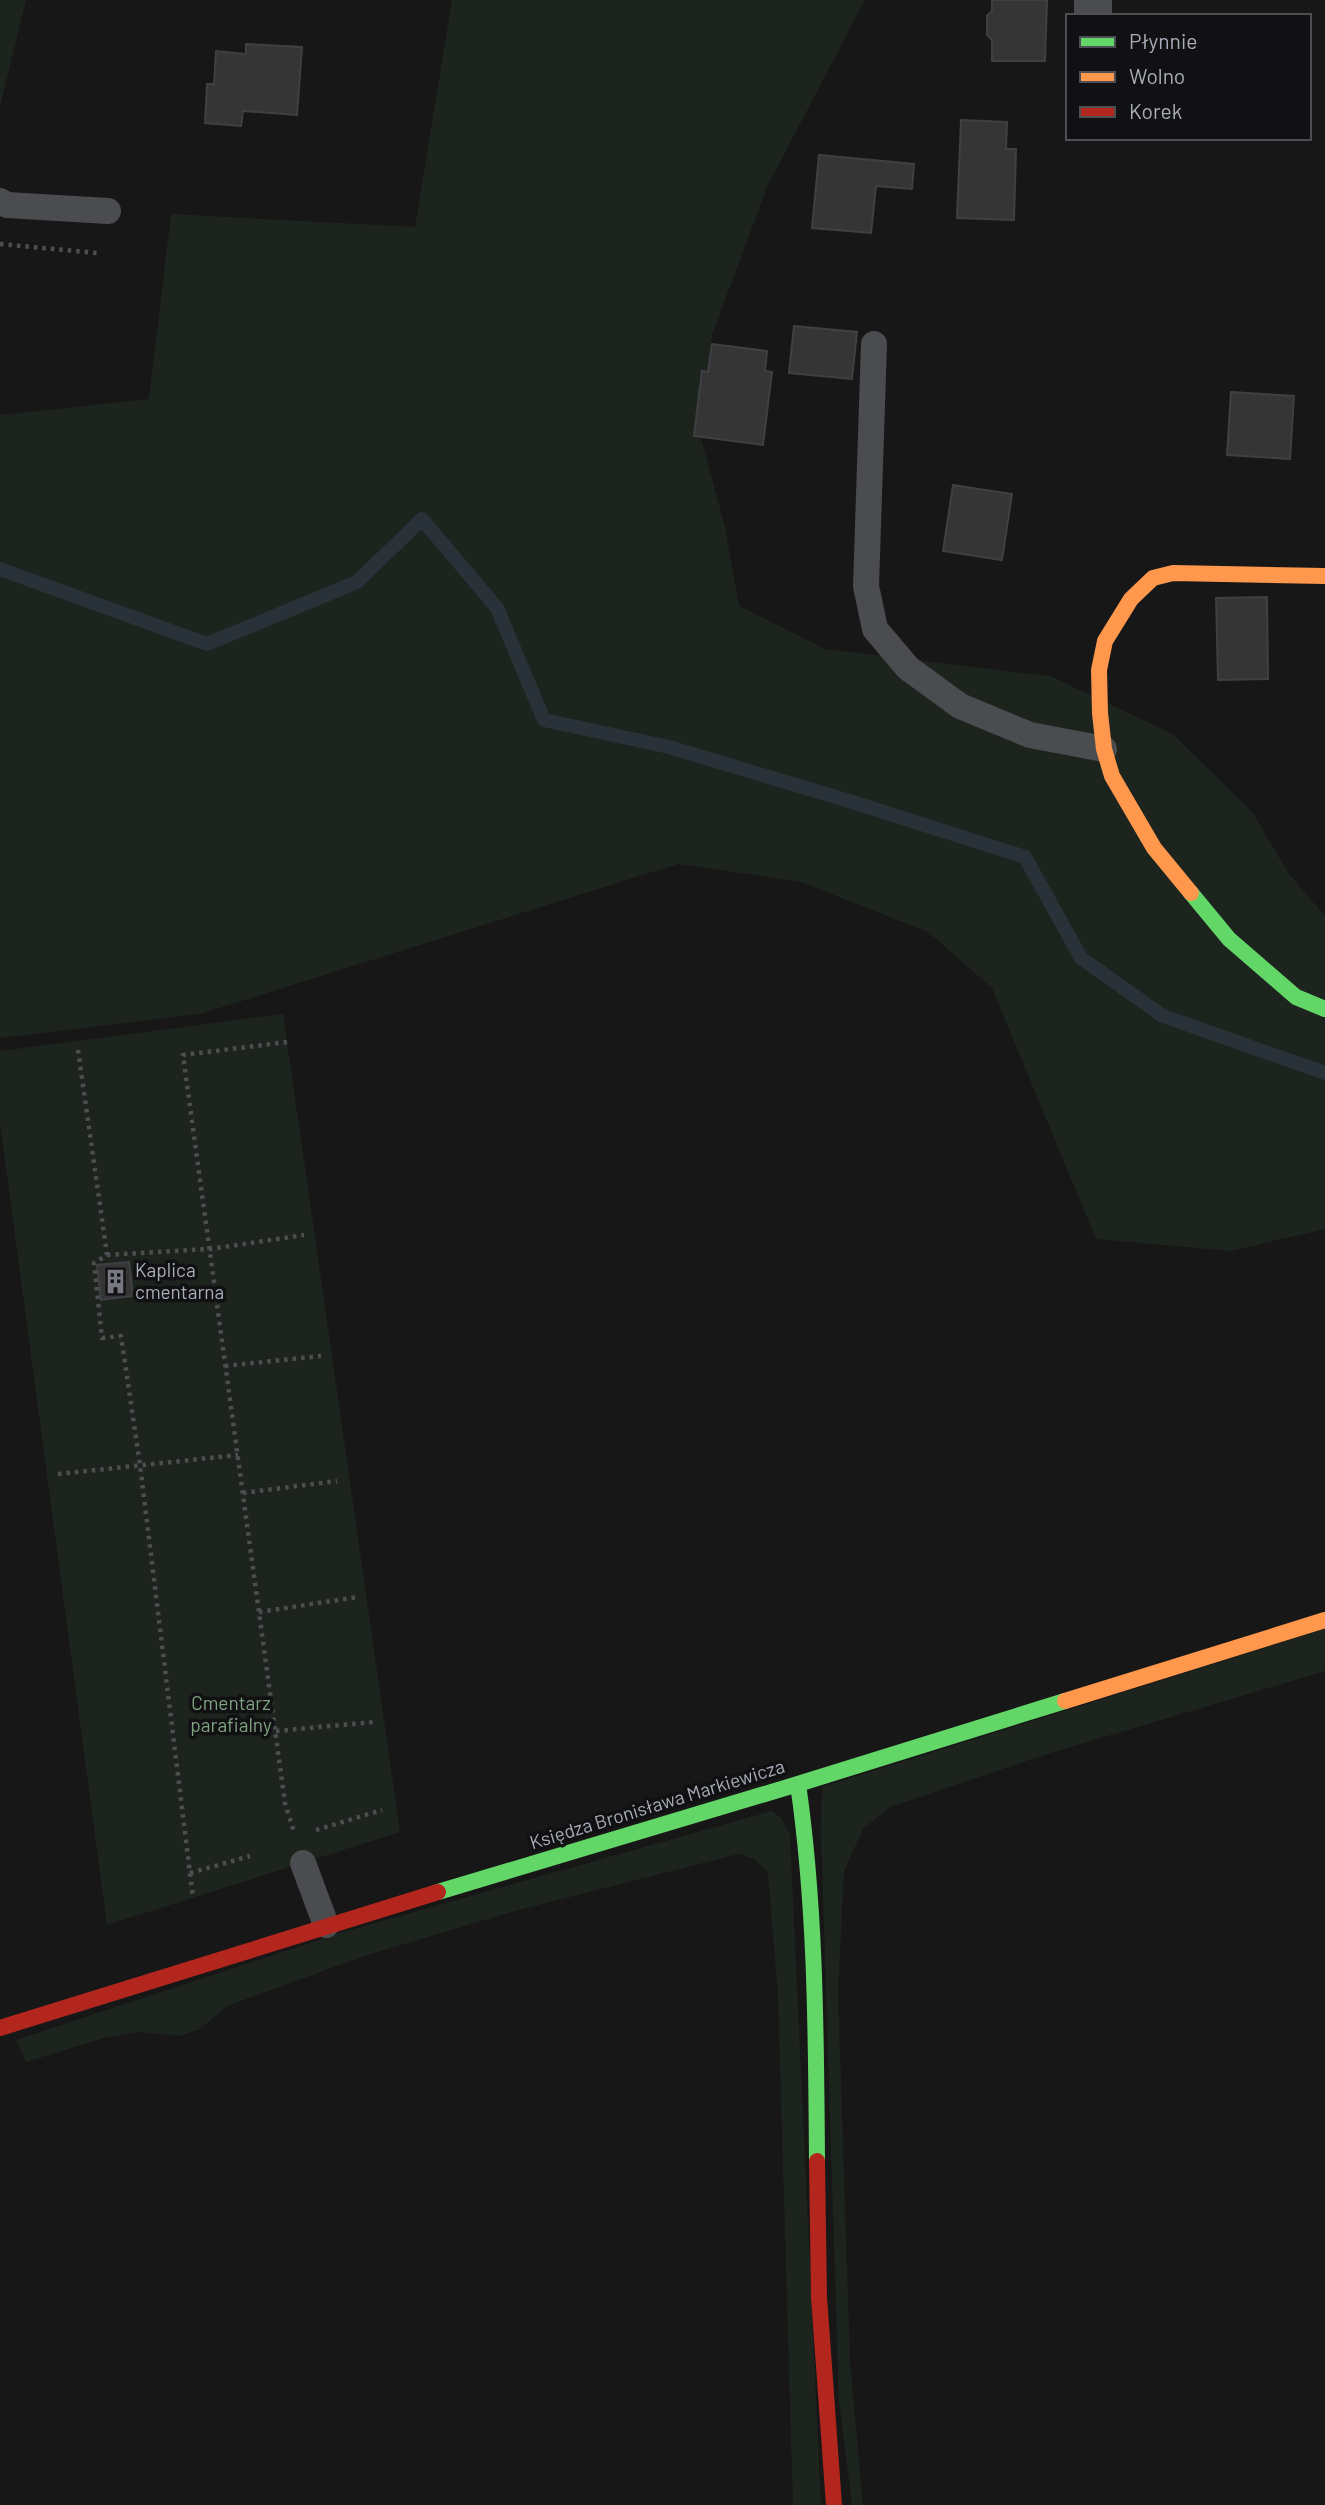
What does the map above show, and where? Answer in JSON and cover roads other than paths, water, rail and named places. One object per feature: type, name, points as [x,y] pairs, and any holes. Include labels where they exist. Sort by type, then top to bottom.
[{"type":"street","points":[[1325,576],[1173,573],[1153,578],[1131,599],[1105,641],[1099,670],[1104,748],[1112,776],[1154,848],[1229,939],[1296,997],[1325,1009]]},
{"type":"street","name":"Księdza Bronisława Markiewicza","points":[[0,2028],[326,1925],[798,1784],[1325,1620]]},
{"type":"street","points":[[798,1784],[807,1847],[816,2061],[820,2311],[834,2505]]},
{"type":"lane","points":[[0,201],[7,205],[108,211]]},
{"type":"lane","points":[[874,344],[866,586],[875,629],[908,668],[961,706],[1030,734],[1104,748]]},
{"type":"lane","points":[[303,1863],[326,1925]]},
{"type":"waterway","points":[[0,569],[207,644],[357,582],[422,519],[497,608],[544,720],[669,747],[1025,857],[1081,958],[1163,1016],[1325,1073]]},
{"type":"place","name":"Kaplica cmentarna","points":[[115,1281]]},
{"type":"park label","name":"Cmentarz parafialny","points":[[231,1714]]}]
